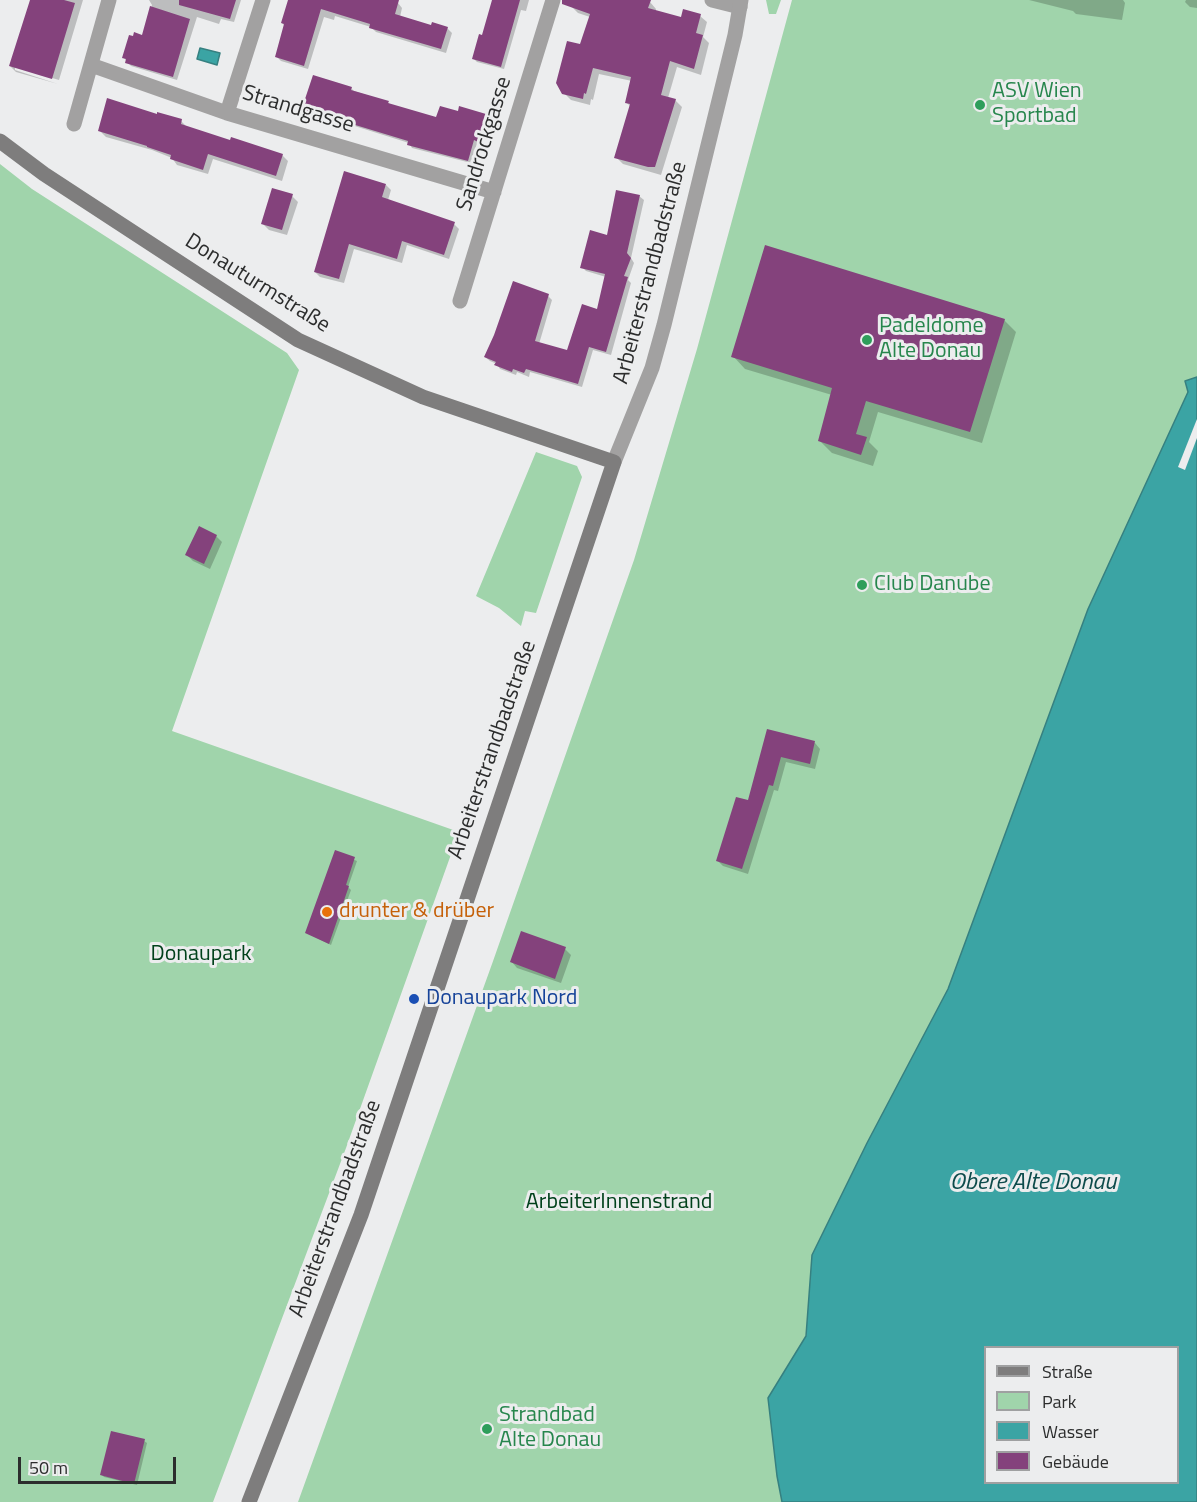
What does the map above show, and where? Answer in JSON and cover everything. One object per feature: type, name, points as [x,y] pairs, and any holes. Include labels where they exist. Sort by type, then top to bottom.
[{"type":"main road","name":"Donauturmstraße","points":[[0,141],[44,174],[298,340],[423,397],[614,462]]},
{"type":"main road","name":"Arbeiterstrandbadstraße","points":[[249,1502],[361,1215],[614,462]]},
{"type":"street","points":[[74,124],[109,0]]},
{"type":"street","points":[[227,113],[264,0]]},
{"type":"street","name":"Sandrockgasse","points":[[459,301],[554,0]]},
{"type":"street","points":[[712,0],[740,3]]},
{"type":"street","name":"Arbeiterstrandbadstraße","points":[[614,462],[652,368],[677,277],[730,56],[740,3]]},
{"type":"street","name":"Strandgasse","points":[[91,65],[227,113],[494,192]]},
{"type":"green space","points":[[766,0],[781,0],[776,14],[769,14]]},
{"type":"green space","name":"ArbeiterInnenstrand","points":[[792,0],[1197,0],[1197,377],[1185,381],[1188,392],[1088,609],[948,989],[867,1143],[812,1255],[806,1336],[768,1398],[996,1502],[298,1502],[492,964],[634,560],[697,349]]},
{"type":"green space","name":"Donaupark","points":[[0,164],[32,189],[287,353],[299,370],[172,731],[459,832],[346,1148],[213,1502],[0,1502]]},
{"type":"green space","points":[[536,452],[577,466],[582,477],[536,613],[525,611],[521,626],[499,608],[476,596]]},
{"type":"water","points":[[200,48],[220,53],[217,65],[197,59]]},
{"type":"water","name":"Obere Alte Donau","points":[[1197,377],[1197,1502],[782,1502],[768,1398],[806,1336],[812,1255],[867,1143],[948,989],[1088,609],[1188,392],[1185,381]]},
{"type":"pier","points":[[1197,419],[1197,438],[1185,470],[1178,467]]},
{"type":"building","points":[[30,0],[64,0],[75,3],[52,79],[9,66]]},
{"type":"building","points":[[179,0],[236,0],[230,19],[179,5]]},
{"type":"building","points":[[288,0],[399,0],[395,14],[431,25],[432,22],[448,27],[441,49],[369,28],[370,24],[321,9],[304,66],[275,57]]},
{"type":"building","points":[[492,0],[520,0],[501,67],[472,59]]},
{"type":"building","points":[[562,0],[651,0],[648,8],[681,17],[683,9],[701,14],[696,33],[703,35],[694,69],[670,61],[661,95],[676,99],[655,167],[614,158],[630,104],[625,103],[631,77],[593,68],[583,99],[562,94],[556,83],[567,41],[580,44],[590,14],[562,4]]},
{"type":"building","points":[[150,6],[190,19],[173,77],[125,63],[126,59],[122,58],[129,35],[133,36],[134,32],[142,35]]},
{"type":"building","points":[[313,75],[352,87],[351,90],[389,101],[388,103],[436,117],[440,106],[458,111],[459,106],[486,114],[478,142],[474,140],[468,161],[407,145],[408,141],[342,121],[341,124],[301,111]]},
{"type":"building","points":[[107,98],[157,114],[157,112],[182,119],[181,124],[230,140],[231,137],[283,154],[276,176],[208,154],[203,170],[170,159],[171,155],[147,146],[98,131]]},
{"type":"building","points":[[344,171],[386,184],[382,197],[455,222],[444,255],[402,241],[397,259],[349,244],[339,279],[314,272]]},
{"type":"building","points":[[272,188],[293,194],[282,230],[261,224]]},
{"type":"building","points":[[616,190],[640,195],[627,253],[631,258],[624,276],[628,277],[606,352],[589,347],[578,384],[526,369],[524,373],[513,369],[512,372],[494,365],[496,362],[484,357],[513,281],[549,294],[535,341],[567,350],[582,304],[597,309],[605,274],[580,268],[590,230],[607,235]]},
{"type":"building","name":"Padeldome Alte Donau","points":[[765,245],[1005,319],[970,432],[866,401],[856,434],[867,437],[861,455],[818,441],[832,388],[731,357]]},
{"type":"building","points":[[199,526],[217,535],[204,564],[185,555]]},
{"type":"building","points":[[767,729],[815,741],[810,764],[781,757],[773,786],[769,785],[742,869],[716,861],[736,797],[748,800]]},
{"type":"building","name":"drunter & drüber","points":[[335,850],[355,857],[346,885],[349,886],[329,944],[305,933]]},
{"type":"building","points":[[521,931],[566,947],[555,979],[510,962]]},
{"type":"building","points":[[111,1431],[145,1439],[134,1484],[100,1475]]},
{"type":"place","name":"ASV Wien Sportbad","points":[[980,105]]},
{"type":"place","name":"Padeldome Alte Donau","points":[[867,340]]},
{"type":"place","name":"Club Danube","points":[[862,585]]},
{"type":"place","name":"drunter & drüber","points":[[327,912]]},
{"type":"place","name":"Donaupark Nord","points":[[414,999]]},
{"type":"place","name":"Strandbad Alte Donau","points":[[487,1429]]}]
